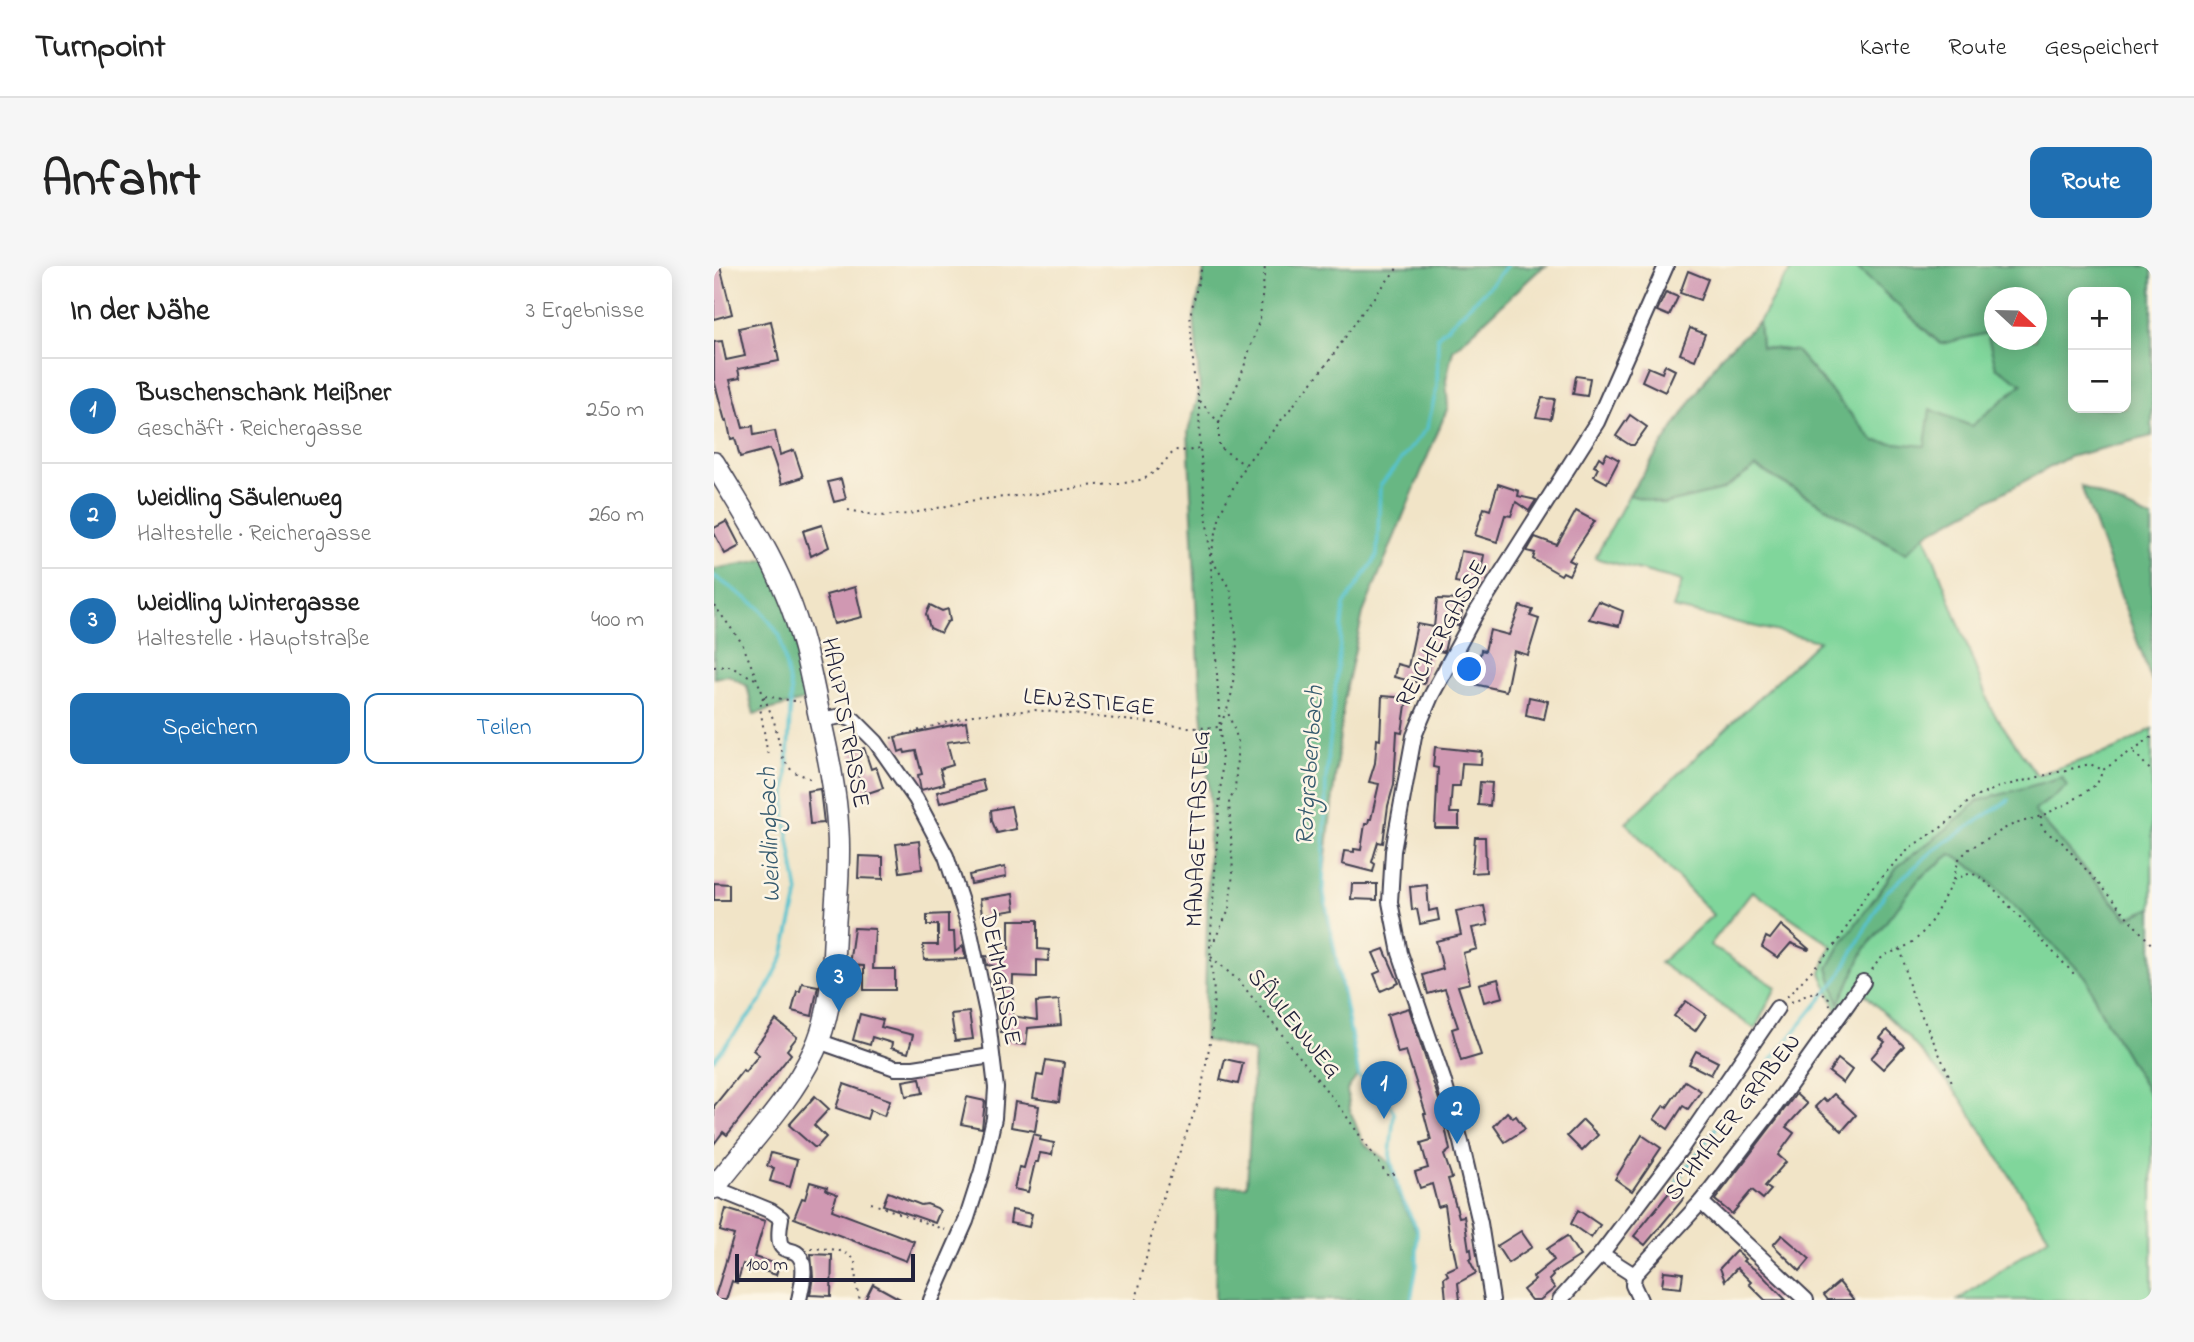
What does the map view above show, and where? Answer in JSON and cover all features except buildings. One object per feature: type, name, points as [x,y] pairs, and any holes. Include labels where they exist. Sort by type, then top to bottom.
[{"type":"main road","name":"HAUPTSTRASSE","points":[[714,463],[756,533],[787,594],[808,664],[833,780],[839,854],[832,975],[827,1010],[818,1041],[777,1110],[714,1188]]},
{"type":"street","name":"REICHERGASSE","points":[[1492,1300],[1480,1223],[1461,1142],[1443,1079],[1400,953],[1390,902],[1393,851],[1414,736],[1431,696],[1476,613],[1597,422],[1667,266]]},
{"type":"street","name":"DEHMGASSE","points":[[820,720],[842,716],[854,720],[876,742],[916,799],[946,856],[968,923],[987,1013],[996,1088],[994,1118],[982,1171],[959,1236],[930,1300]]},
{"type":"street","name":"SCHMALER GRABEN","points":[[1634,1275],[1701,1202],[1772,1110],[1863,982]]},
{"type":"street","name":"SCHMALER GRABEN","points":[[1560,1300],[1601,1254],[1682,1147],[1777,1008]]},
{"type":"street","points":[[818,1041],[895,1068],[914,1068],[991,1056]]},
{"type":"street","name":"HAUPTSTRASSE","points":[[714,1188],[777,1214],[782,1219],[777,1238],[779,1244],[797,1254]]},
{"type":"street","points":[[1701,1202],[1806,1300]]},
{"type":"street","points":[[797,1254],[803,1264],[799,1300]]},
{"type":"street","points":[[1601,1254],[1634,1275],[1633,1284],[1640,1300]]},
{"type":"path","name":"MANAGETTASTEIG","points":[[1136,1300],[1157,1213],[1200,1097],[1212,1032],[1214,993],[1210,948],[1222,765],[1199,401],[1194,376],[1190,316],[1202,266]]},
{"type":"path","points":[[1245,465],[1219,447],[1219,423],[1240,379],[1260,318],[1265,266]]},
{"type":"path","points":[[1220,727],[1232,692],[1237,644],[1231,591],[1210,557],[1221,511],[1245,465],[1329,361],[1363,311],[1399,266]]},
{"type":"path","points":[[1199,401],[1219,423]]},
{"type":"path","points":[[848,510],[879,516],[909,514],[975,500],[1144,480],[1175,450],[1188,451],[1200,447]]},
{"type":"path","points":[[714,606],[742,643],[774,721],[783,759],[806,778],[818,780]]},
{"type":"path","points":[[714,667],[729,666],[758,681]]},
{"type":"path","points":[[764,696],[800,702]]},
{"type":"path","points":[[764,696],[760,707],[768,756]]},
{"type":"path","name":"LENZSTIEGE","points":[[876,742],[973,715],[1035,710],[1145,723],[1220,727]]},
{"type":"path","points":[[1210,948],[1229,910],[1233,873],[1229,800],[1235,791],[1238,740],[1227,710]]},
{"type":"path","points":[[1863,982],[1878,959],[1888,952],[1909,945],[1933,920],[1953,880],[1959,859],[1969,849],[2009,826],[2041,816],[2069,803],[2097,784],[2103,770],[2152,737]]},
{"type":"path","points":[[2134,751],[2152,772]]},
{"type":"path","points":[[1777,1008],[1838,942],[1866,894],[1891,867],[1912,846],[1945,825],[1971,799],[1999,787],[2090,764],[2103,770]]},
{"type":"path","points":[[2041,816],[2040,822],[2044,830],[2061,841],[2152,945]]},
{"type":"path","points":[[1953,880],[1971,873],[1982,878],[2075,975]]},
{"type":"path","points":[[1900,948],[1910,990],[1953,1084]]},
{"type":"path","name":"SÄULENWEG","points":[[1211,957],[1240,982],[1342,1110],[1388,1176],[1398,1172]]},
{"type":"path","points":[[1777,1008],[1816,991],[1828,996]]},
{"type":"path","points":[[871,1203],[959,1236]]},
{"type":"path","points":[[797,1254],[812,1248],[850,1255],[855,1260],[856,1285],[860,1300]]},
{"type":"green space","points":[[1205,266],[1546,266],[1453,350],[1446,380],[1448,407],[1363,613],[1344,700],[1322,891],[1358,1075],[1347,1090],[1350,1110],[1363,1143],[1390,1163],[1398,1195],[1417,1232],[1416,1272],[1411,1300],[1215,1300],[1217,1186],[1247,1186],[1254,1052],[1204,1040],[1210,799],[1200,688],[1188,431],[1200,391],[1194,317]]},
{"type":"green space","points":[[1794,266],[1855,266],[1940,344],[1984,334],[1984,350],[1992,350],[1996,367],[2023,383],[1971,427],[1925,447],[1874,441],[1796,351],[1761,347],[1759,322]]},
{"type":"green space","points":[[1855,266],[2152,266],[2152,436],[2069,457],[1926,534],[1906,553],[1756,467],[1722,490],[1664,504],[1629,495],[1721,356],[1759,322],[1761,347],[1796,351],[1874,441],[1925,446],[1930,409],[1971,426],[2022,384],[1996,367],[1992,350],[2047,350],[2047,287],[1984,287],[1984,334],[1941,344]]},
{"type":"green space","points":[[1755,467],[1906,553],[1925,534],[1991,709],[2037,775],[2116,749],[2152,729],[2152,945],[2034,811],[2067,786],[1978,801],[1897,867],[1840,946],[1828,968],[1839,1003],[1865,949],[1919,879],[1951,854],[1980,872],[2086,977],[2100,1010],[2152,1099],[2152,1300],[1958,1300],[2049,1237],[1960,1097],[1909,1038],[1864,993],[1843,1025],[1821,973],[1831,945],[1752,891],[1710,945],[1776,987],[1755,1029],[1660,963],[1713,915],[1626,823],[1819,641],[1673,608],[1682,581],[1595,558],[1629,495],[1664,504],[1722,490]]},
{"type":"green space","points":[[2081,486],[2152,519],[2152,682]]},
{"type":"green space","points":[[768,559],[792,611],[806,700],[754,714],[747,686],[728,675],[714,678],[714,569]]},
{"type":"green space","points":[[2062,777],[2067,786],[2034,811],[2127,918],[2152,908],[2152,1099],[2100,1010],[2086,977],[1980,872],[1951,854],[1919,879],[1865,949],[1839,1004],[1828,968],[1840,946],[1897,867],[1978,801]]},
{"type":"waterway","name":"Rotgrabenbach","points":[[1411,1300],[1417,1265],[1417,1229],[1399,1193],[1390,1155],[1394,1113],[1388,1101],[1359,1077],[1323,889],[1326,779],[1344,605],[1377,556],[1380,486],[1427,428],[1437,387],[1438,336],[1493,283],[1506,266]]},
{"type":"waterway","name":"Weidlingbach","points":[[714,576],[759,607],[780,636],[791,692],[785,816],[798,893],[783,957],[761,1001],[714,1059]]},
{"type":"waterway","name":"SCHMALER GRABEN","points":[[1761,1073],[1839,977],[1885,893],[1934,850],[2009,800]]},
{"type":"waterway","name":"SCHMALER GRABEN","points":[[1677,1181],[1716,1128]]},
{"type":"place","name":"Weidling Wintergasse","points":[[839,1012]]},
{"type":"place","name":"Buschenschank Meißner","points":[[1384,1119]]},
{"type":"place","name":"Weidling Säulenweg","points":[[1457,1144]]}]
